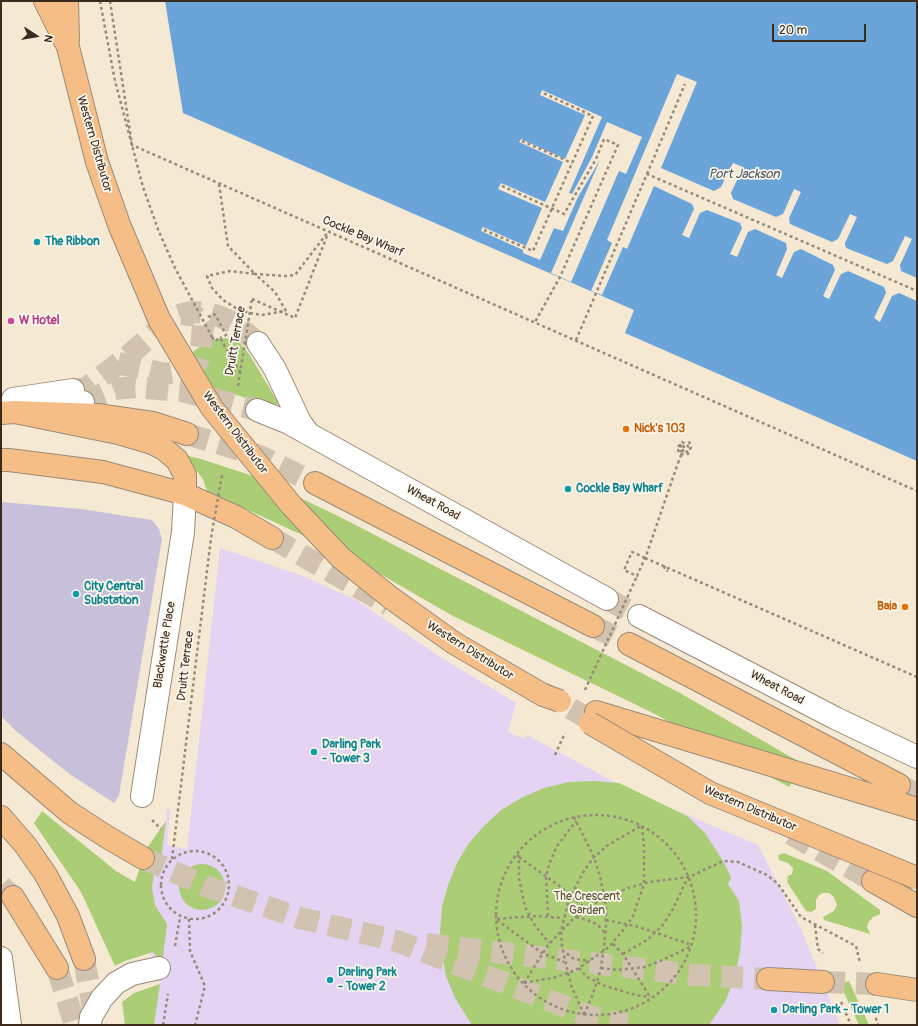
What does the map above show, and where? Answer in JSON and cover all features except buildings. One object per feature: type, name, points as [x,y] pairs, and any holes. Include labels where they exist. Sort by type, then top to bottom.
[{"type":"main road","name":"Western Distributor","points":[[45,1],[68,47],[97,162],[120,227],[159,319],[212,408],[292,506],[341,558],[391,598],[454,643],[554,700]]},
{"type":"main road","points":[[67,1],[68,47]]},
{"type":"main road","points":[[9,408],[97,415],[153,423],[188,434]]},
{"type":"main road","points":[[9,408],[152,442],[177,460],[185,475],[185,494]]},
{"type":"main road","points":[[1,460],[96,471],[185,494],[236,517],[272,538]]},
{"type":"main road","points":[[315,483],[593,626]]},
{"type":"main road","points":[[628,644],[899,785]]},
{"type":"main road","name":"Western Distributor","points":[[917,809],[593,718],[710,793],[917,878]]},
{"type":"main road","points":[[1,754],[70,813],[143,858]]},
{"type":"main road","points":[[1,817],[26,846],[46,875],[68,916],[84,959]]},
{"type":"main road","points":[[873,881],[917,906]]},
{"type":"main road","points":[[13,897],[56,968]]},
{"type":"main road","points":[[768,979],[822,982]]},
{"type":"main road","points":[[877,984],[917,990]]},
{"type":"lane","points":[[258,343],[275,369],[300,422],[309,434]]},
{"type":"lane","points":[[9,408],[78,396]]},
{"type":"lane","name":"Wheat Road","points":[[258,410],[287,422],[607,599]]},
{"type":"lane","name":"Blackwattle Place","points":[[142,796],[183,532],[185,494]]},
{"type":"lane","name":"Wheat Road","points":[[639,616],[835,718],[917,757]]},
{"type":"lane","points":[[1,958],[10,1025]]},
{"type":"lane","points":[[90,1025],[91,1017],[102,998],[116,983],[132,974],[159,968]]},
{"type":"path","points":[[100,1],[115,81],[133,152],[148,200],[175,268],[215,341],[226,335],[214,314],[208,317]]},
{"type":"path","name":"Cockle Bay Wharf","points":[[110,1],[132,145],[917,491]]},
{"type":"path","points":[[576,340],[685,84]]},
{"type":"path","points":[[484,230],[533,251],[593,116],[543,93]]},
{"type":"path","points":[[502,186],[564,214],[596,159],[604,139],[618,145],[560,277],[534,322]]},
{"type":"path","points":[[522,141],[572,163]]},
{"type":"path","points":[[647,174],[917,291]]},
{"type":"path","points":[[219,184],[228,246],[254,274],[275,292],[286,311],[262,315],[239,310],[223,300],[212,288],[207,276],[230,272],[254,274],[286,276],[295,275],[328,232]]},
{"type":"path","name":"Druitt Terrace","points":[[238,386],[252,299],[294,318],[328,232]]},
{"type":"path","points":[[220,338],[240,372]]},
{"type":"path","points":[[584,690],[645,558],[684,448],[683,444],[681,445],[680,451],[686,452],[688,446],[682,442],[677,448],[680,454],[688,454],[691,448],[688,439]]},
{"type":"path","name":"Druitt Terrace","points":[[189,919],[180,917],[165,903],[161,892],[161,880],[164,869],[172,859],[211,538],[222,475]]},
{"type":"path","points":[[637,576],[624,570],[632,552],[917,677]]},
{"type":"path","points":[[665,566],[664,569],[668,571]]},
{"type":"path","points":[[555,755],[568,726]]},
{"type":"path","points":[[594,814],[611,816],[642,825],[661,838],[677,856],[689,877],[695,903],[695,930],[692,946],[678,973],[666,987],[630,1010],[622,1012],[607,1015],[584,1015],[563,1010],[544,1001],[524,983],[511,968],[500,945],[496,920],[498,896],[505,874],[518,856],[538,834],[564,820],[594,814]]},
{"type":"path","points":[[574,817],[585,836],[600,876],[606,920],[601,968],[597,983],[584,1015]]},
{"type":"path","points":[[548,916],[546,876],[557,846],[576,821]]},
{"type":"path","points":[[584,1015],[567,973],[562,949],[561,931],[563,918],[570,895],[594,857],[608,845],[642,825]]},
{"type":"path","points":[[524,983],[567,973],[579,968],[613,944],[628,924],[633,916],[644,884],[644,847],[642,825]]},
{"type":"path","points":[[172,859],[181,853],[193,850],[215,856],[223,864],[228,875],[230,887],[227,898],[221,908],[212,915],[201,919],[189,919],[190,951],[204,986],[195,1025]]},
{"type":"path","points":[[518,856],[546,876],[586,909]]},
{"type":"path","points":[[518,856],[522,894],[530,916],[542,936],[549,943]]},
{"type":"path","points":[[524,983],[549,943],[575,917],[586,909],[604,898],[628,888],[689,877],[723,861],[738,862],[767,875],[778,884],[801,916],[856,946],[862,968]]},
{"type":"path","points":[[623,954],[648,940],[656,932],[673,909],[689,877]]},
{"type":"path","points":[[496,920],[530,916],[563,918]]},
{"type":"path","points":[[575,917],[598,925],[605,933]]},
{"type":"path","points":[[496,920],[542,953],[564,962]]},
{"type":"path","points":[[606,920],[628,924],[656,932],[692,946]]},
{"type":"path","points":[[815,925],[818,948],[827,958]]},
{"type":"path","points":[[613,944],[623,954],[650,998]]},
{"type":"path","points":[[601,968],[617,970],[632,969],[660,961],[692,946]]},
{"type":"path","points":[[562,949],[574,959],[590,961]]},
{"type":"path","points":[[579,968],[597,983],[619,991],[650,998]]},
{"type":"path","points":[[872,1006],[878,1025]]},
{"type":"shaded area","name":"City Central Substation","points":[[1,502],[81,509],[152,520],[159,529],[162,539],[119,795],[114,803],[68,773],[16,731],[1,716]]},
{"type":"shaded area","points":[[220,548],[303,576],[356,600],[442,658],[516,703],[508,732],[525,739],[527,735],[637,794],[758,845],[802,931],[840,1025],[154,1025],[160,984],[159,968],[146,947],[133,889],[147,848],[166,821],[167,809],[170,810],[167,845],[187,849]]},
{"type":"green space","points":[[225,338],[240,343],[249,354],[279,404],[272,406],[188,380],[188,359],[195,350],[211,340]]},
{"type":"green space","points":[[184,455],[256,477],[340,517],[680,693],[803,764],[789,787],[651,712],[453,616],[354,559],[207,491],[203,479]]},
{"type":"green space","name":"The Crescent Garden","points":[[594,781],[619,783],[687,816],[705,833],[723,861],[731,877],[728,884],[739,901],[742,926],[740,952],[735,976],[726,1000],[709,1025],[472,1025],[455,998],[446,976],[442,954],[440,931],[442,907],[448,885],[457,863],[469,843],[484,826],[501,810],[521,798],[544,788],[569,782]]},
{"type":"green space","points":[[42,811],[116,871],[135,882],[147,848],[166,821],[161,859],[154,873],[152,888],[155,905],[167,924],[162,965],[153,952],[125,961],[115,966],[81,892],[34,823]]},
{"type":"green space","points":[[784,853],[827,871],[880,910],[880,914],[873,917],[868,923],[867,927],[870,934],[824,920],[823,917],[834,911],[837,905],[834,897],[829,893],[819,895],[816,900],[816,909],[811,912],[806,911],[787,882],[788,876],[792,874],[793,868],[788,863],[779,860],[778,855]]},
{"type":"green space","points":[[197,864],[207,864],[215,868],[221,874],[225,882],[225,892],[221,900],[215,906],[207,910],[197,910],[189,906],[183,900],[179,892],[179,882],[183,874],[189,868]]},
{"type":"green space","points":[[849,981],[869,1025],[859,1025],[840,984]]},
{"type":"green space","points":[[160,984],[154,1025],[125,1025],[122,1002],[134,993]]},
{"type":"water","name":"Port Jackson","points":[[165,1],[917,1],[917,461],[625,333],[634,310],[183,113]]},
{"type":"pier","points":[[677,74],[697,82],[661,168],[714,191],[721,187],[733,163],[743,167],[731,193],[733,199],[776,217],[783,214],[794,189],[801,192],[789,218],[790,224],[832,242],[838,239],[850,214],[857,217],[845,243],[846,248],[887,264],[893,261],[905,236],[912,239],[900,265],[901,271],[917,278],[917,301],[899,293],[892,296],[880,322],[874,318],[886,293],[884,287],[848,271],[841,274],[829,299],[823,296],[835,270],[833,265],[801,249],[794,252],[782,278],[776,275],[787,249],[786,243],[755,229],[748,232],[737,257],[730,254],[742,228],[740,223],[707,210],[700,213],[689,238],[682,235],[694,209],[692,204],[654,186],[627,249],[623,247],[602,295],[591,291],[612,243],[607,240]]},
{"type":"pier","points":[[542,90],[602,117],[569,193],[572,194],[592,157],[607,122],[642,137],[626,174],[619,171],[571,282],[551,273],[600,160],[578,197],[563,231],[554,228],[540,260],[523,253],[523,250],[481,231],[483,227],[526,246],[542,208],[498,189],[501,183],[545,202],[563,162],[519,142],[521,139],[565,159],[585,115],[540,95]]},
{"type":"tunnel","points":[[73,390],[86,388],[127,357],[171,318],[182,314],[192,312],[208,313],[221,317],[234,323],[258,343]]},
{"type":"tunnel","points":[[118,363],[165,374],[183,371],[198,361],[201,351],[203,326],[195,316],[182,314]]},
{"type":"tunnel","points":[[83,402],[115,389],[135,387],[182,391],[257,410]]},
{"type":"tunnel","points":[[187,434],[260,456],[315,483]]},
{"type":"tunnel","points":[[272,538],[389,605]]},
{"type":"tunnel","points":[[607,599],[639,616]]},
{"type":"tunnel","points":[[593,626],[629,644]]},
{"type":"tunnel","points":[[542,692],[608,730]]},
{"type":"tunnel","points":[[899,785],[917,794]]},
{"type":"tunnel","points":[[791,834],[873,881]]},
{"type":"tunnel","points":[[143,858],[208,887],[300,918],[397,941],[589,1016],[627,1025]]},
{"type":"tunnel","points":[[1,886],[13,897]]},
{"type":"tunnel","points":[[426,944],[695,975],[768,979]]},
{"type":"tunnel","points":[[84,959],[96,1024]]},
{"type":"tunnel","points":[[57,968],[75,1025]]},
{"type":"tunnel","points":[[823,982],[877,984]]},
{"type":"place","name":"The Ribbon","points":[[37,242]]},
{"type":"place","name":"W Hotel","points":[[11,321]]},
{"type":"place","name":"Nick's 103","points":[[626,429]]},
{"type":"place","name":"Cockle Bay Wharf","points":[[568,489]]},
{"type":"place","name":"City Central Substation","points":[[76,594]]},
{"type":"place","name":"Baia","points":[[905,607]]},
{"type":"place","name":"Darling Park - Tower 3","points":[[314,752]]},
{"type":"place","name":"Darling Park - Tower 2","points":[[330,980]]},
{"type":"place","name":"Darling Park - Tower 1","points":[[774,1010]]}]
